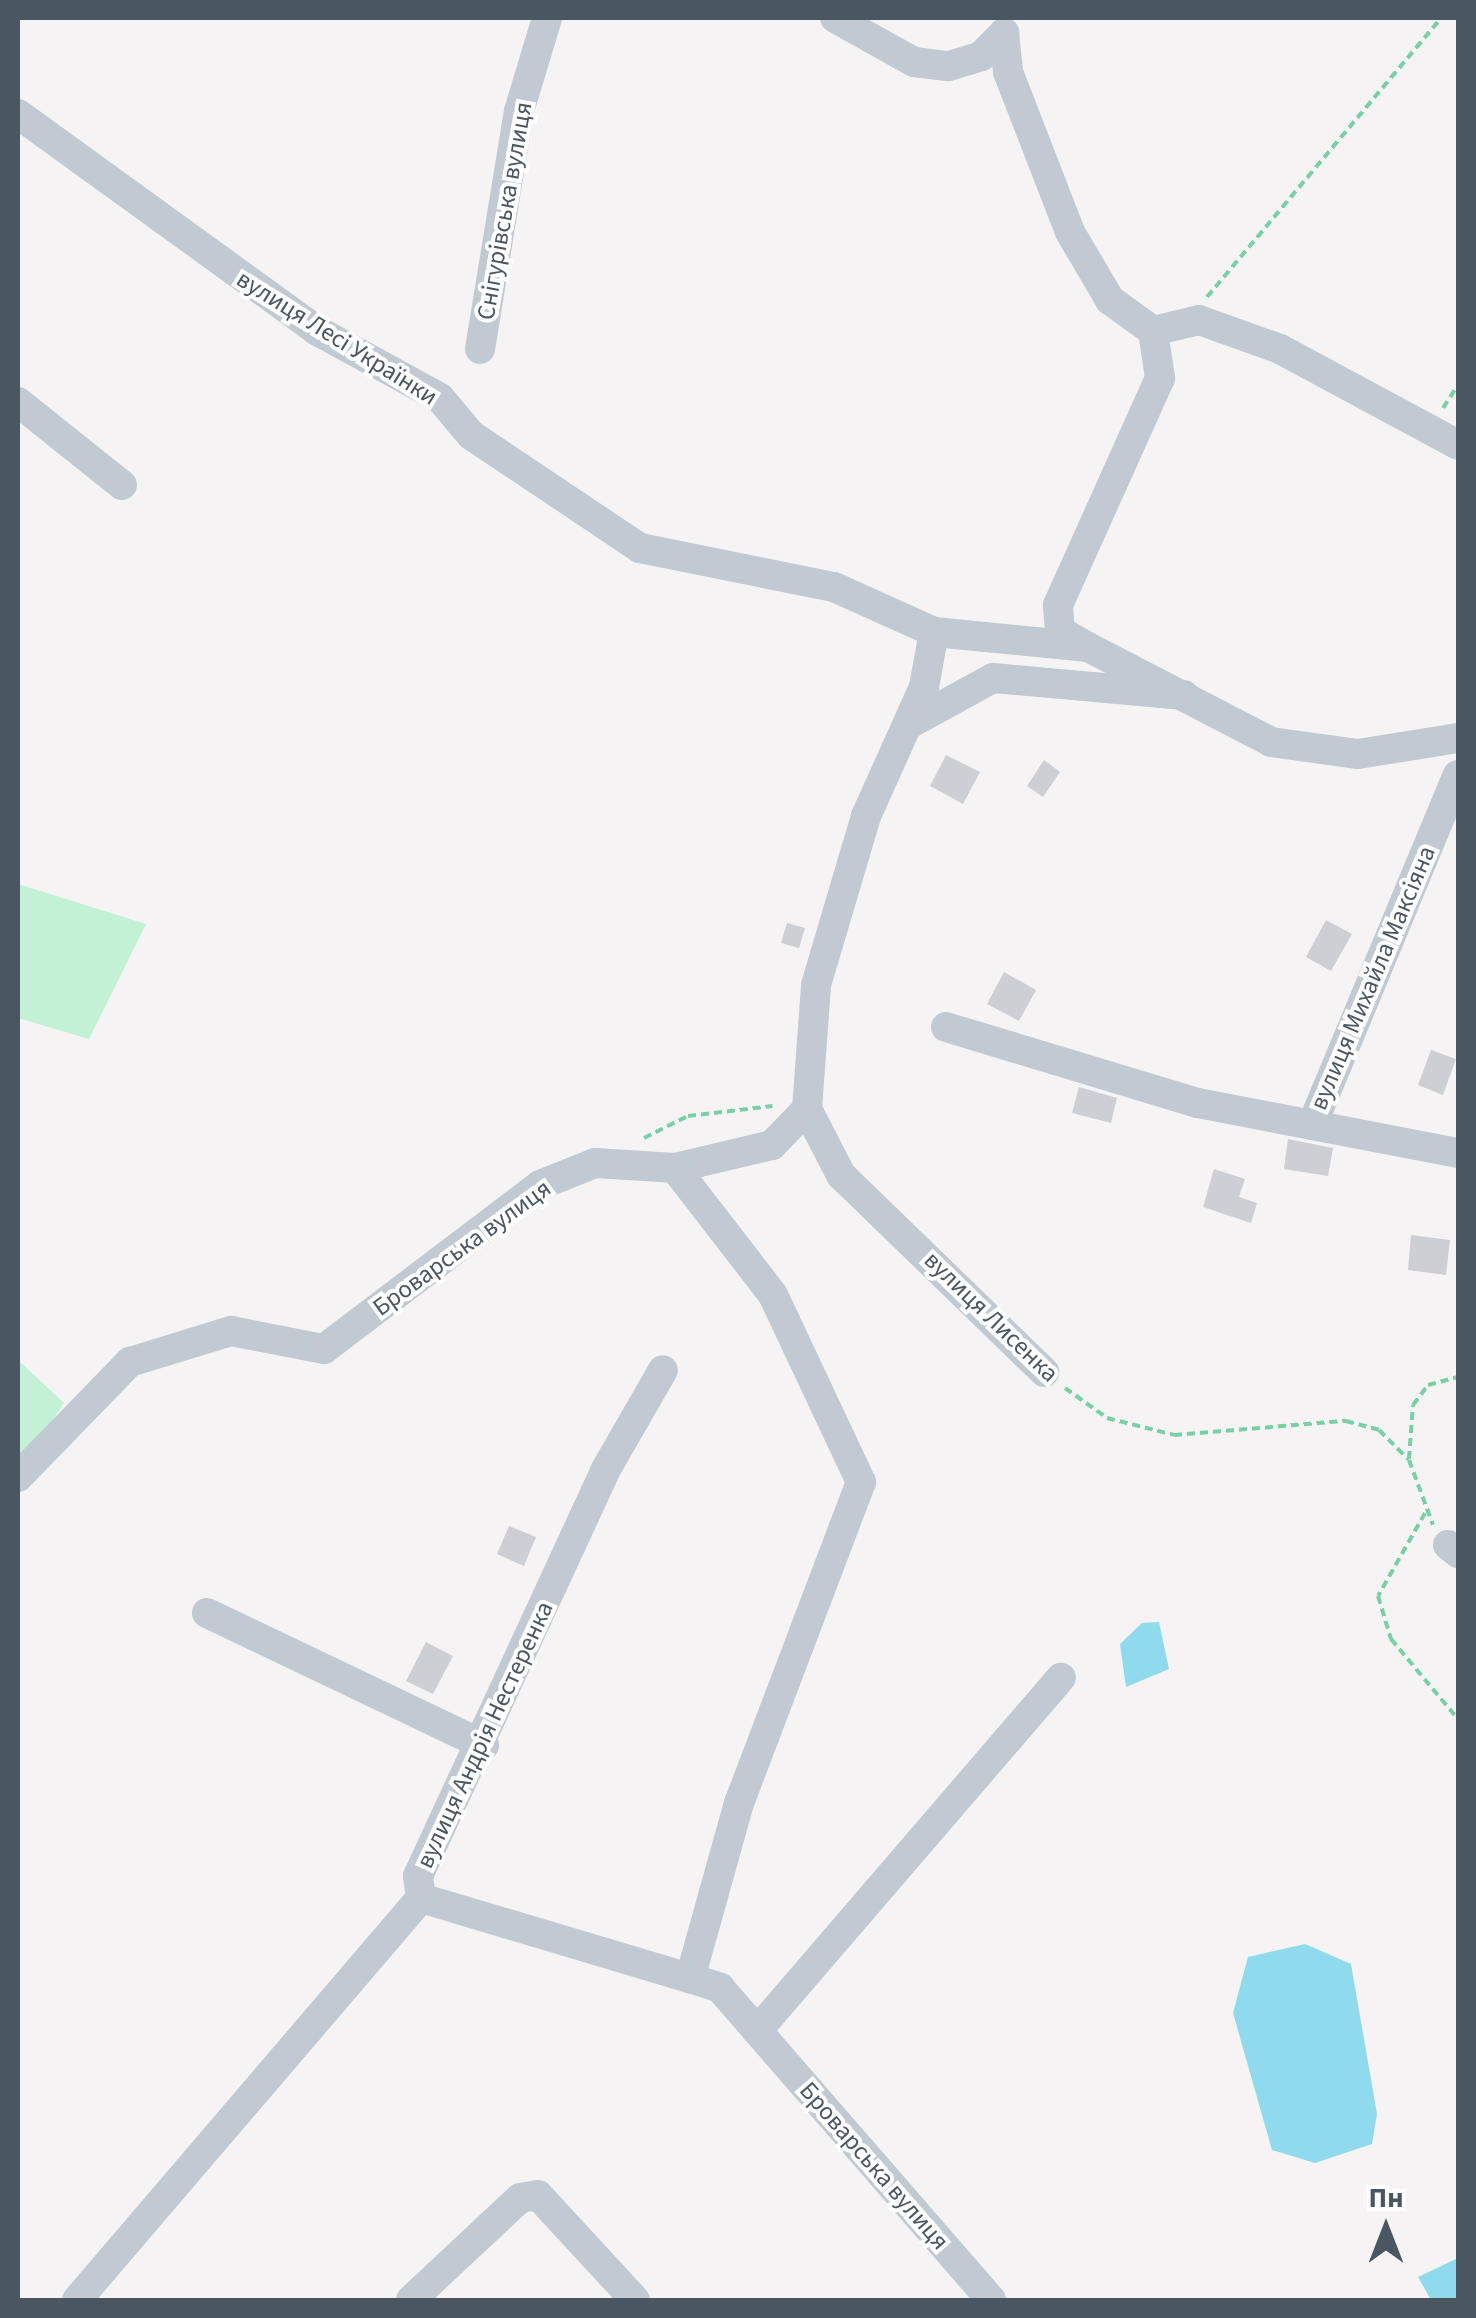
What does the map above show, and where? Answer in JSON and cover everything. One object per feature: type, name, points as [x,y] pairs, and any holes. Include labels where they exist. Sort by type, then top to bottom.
[{"type":"street","name":"Снігурівська вулиця","points":[[480,349],[519,111],[547,18]]},
{"type":"street","points":[[835,18],[886,50],[950,66],[981,56],[1009,25]]},
{"type":"street","points":[[1009,25],[1008,72],[1070,232],[1110,300],[1153,331],[1160,378],[1058,604],[1060,630],[1088,646]]},
{"type":"street","name":"вулиця Лесі Українки","points":[[18,114],[316,330],[440,398],[471,435],[640,548],[834,587],[934,632],[1088,646],[1184,696],[1230,728],[1310,749],[1358,754],[1458,738]]},
{"type":"street","points":[[1153,331],[1199,320],[1318,364],[1390,410],[1431,424],[1458,445]]},
{"type":"street","points":[[18,402],[122,484]]},
{"type":"street","points":[[808,1094],[816,985],[866,816],[906,726],[934,632]]},
{"type":"street","points":[[906,726],[954,692],[993,678],[1184,696]]},
{"type":"street","name":"вулиця Михайла Максіяна","points":[[1312,1125],[1458,775]]},
{"type":"street","name":"вулиця Михайла Максіяна","points":[[946,1027],[1198,1103],[1458,1153]]},
{"type":"street","name":"Броварська вулиця","points":[[18,1476],[130,1362],[231,1331],[324,1349],[540,1185],[595,1163],[675,1168],[772,1145],[808,1094]]},
{"type":"street","name":"вулиця Лисенка","points":[[808,1094],[841,1175],[1044,1372]]},
{"type":"street","points":[[675,1168],[773,1295],[861,1482],[739,1803],[690,1978]]},
{"type":"street","name":"вулиця Андрія Нестеренка","points":[[77,2300],[420,1898],[418,1876],[484,1745],[606,1469],[663,1370]]},
{"type":"street","points":[[207,1613],[484,1745]]},
{"type":"street","points":[[757,2030],[1060,1678]]},
{"type":"street","name":"Броварська вулиця","points":[[420,1898],[720,1988],[991,2300]]},
{"type":"street","points":[[412,2300],[520,2198],[538,2196],[635,2300]]},
{"type":"path","points":[[1199,320],[1210,289],[1441,18]]},
{"type":"path","points":[[1431,424],[1458,385]]},
{"type":"path","points":[[595,1163],[688,1116],[765,1112],[808,1094]]},
{"type":"path","name":"вулиця Лисенка","points":[[1044,1372],[1107,1418],[1174,1435],[1346,1422],[1380,1430],[1408,1460]]},
{"type":"path","points":[[1453,1549],[1425,1513],[1408,1460],[1413,1405],[1428,1385],[1458,1376]]},
{"type":"path","points":[[1425,1513],[1378,1596],[1391,1640],[1458,1718]]},
{"type":"green space","points":[[18,884],[146,924],[89,1039],[18,1018]]},
{"type":"green space","points":[[18,1360],[64,1403],[18,1471]]},
{"type":"water","points":[[1159,1622],[1169,1669],[1126,1687],[1120,1644],[1142,1623]]},
{"type":"water","points":[[1305,1944],[1351,1964],[1377,2114],[1372,2144],[1315,2163],[1272,2150],[1233,2013],[1248,1957]]},
{"type":"water","points":[[1458,2258],[1458,2300],[1431,2300],[1418,2277]]},
{"type":"building","points":[[946,755],[980,772],[963,804],[930,786]]},
{"type":"building","points":[[1044,760],[1060,772],[1043,797],[1027,786]]},
{"type":"building","points":[[1326,920],[1352,934],[1331,971],[1306,957]]},
{"type":"building","points":[[787,923],[805,928],[799,948],[781,943]]},
{"type":"building","points":[[1004,972],[1036,990],[1019,1021],[987,1004]]},
{"type":"building","points":[[1431,1050],[1456,1059],[1443,1095],[1418,1085]]},
{"type":"building","points":[[1079,1087],[1117,1098],[1111,1123],[1072,1113]]},
{"type":"building","points":[[1288,1139],[1333,1148],[1328,1176],[1284,1169]]},
{"type":"building","points":[[1214,1169],[1245,1179],[1239,1197],[1257,1203],[1251,1223],[1203,1207]]},
{"type":"building","points":[[1411,1235],[1450,1240],[1446,1275],[1408,1270]]},
{"type":"building","points":[[509,1526],[536,1537],[524,1566],[497,1554]]},
{"type":"building","points":[[426,1642],[453,1656],[433,1694],[406,1681]]}]
